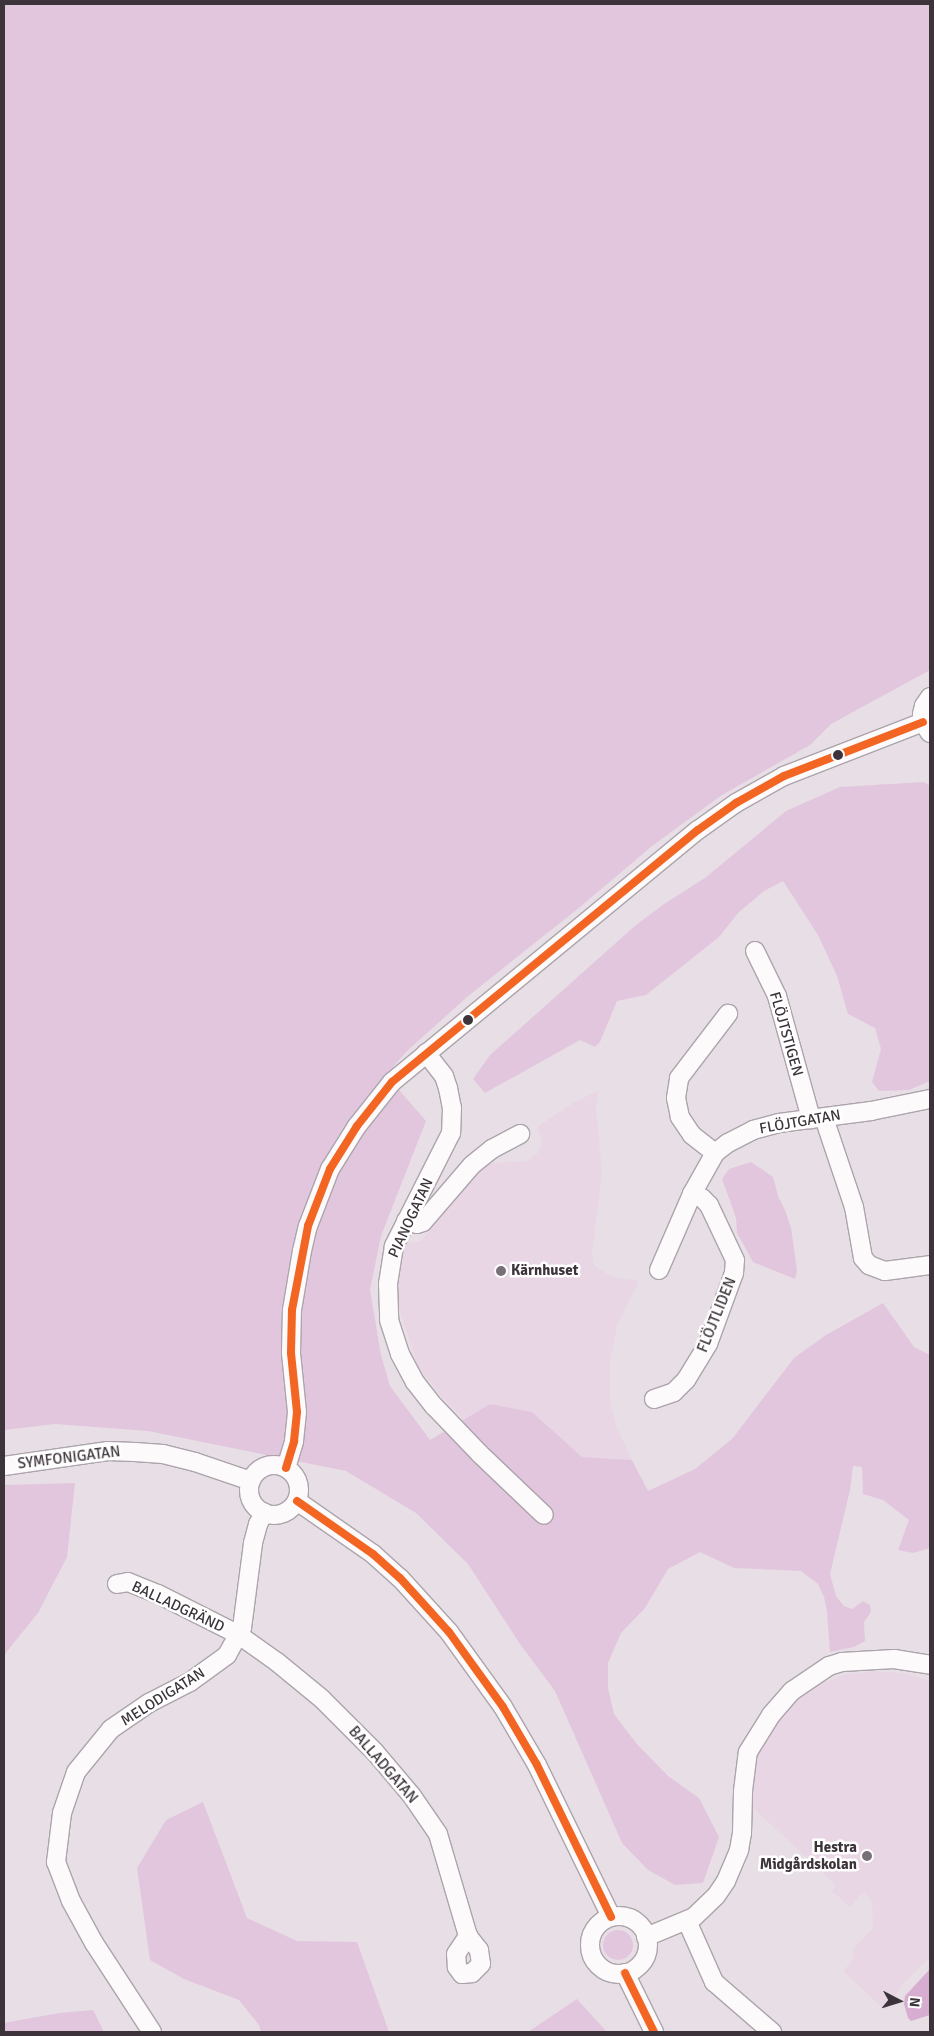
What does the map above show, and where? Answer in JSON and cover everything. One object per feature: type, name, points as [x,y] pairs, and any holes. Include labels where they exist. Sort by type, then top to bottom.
[{"type":"street","points":[[286,1468],[294,1441],[297,1418],[290,1334],[295,1285],[302,1251],[320,1192],[330,1169],[357,1126],[392,1082],[698,830],[736,803],[784,776],[926,728],[922,710],[930,697]]},
{"type":"street","name":"FLÖJTSTIGEN","points":[[755,951],[777,996],[817,1118],[854,1207],[863,1258],[869,1265],[885,1271],[930,1265]]},
{"type":"street","points":[[659,1270],[692,1194],[714,1153],[692,1135],[680,1117],[676,1098],[679,1078],[728,1014]]},
{"type":"street","name":"PIANOGATAN","points":[[426,1053],[444,1076],[448,1088],[452,1108],[451,1133],[394,1246],[388,1284],[389,1320],[400,1354],[415,1382],[434,1406],[544,1515]]},
{"type":"street","name":"FLÖJTGATAN","points":[[714,1153],[753,1130],[780,1123],[871,1111],[930,1099]]},
{"type":"street","points":[[406,1221],[417,1224],[423,1222],[472,1165],[492,1149],[520,1134]]},
{"type":"street","name":"FLÖJTLIDEN","points":[[654,1399],[674,1392],[686,1380],[708,1344],[734,1273],[735,1260],[709,1205],[702,1198],[692,1194]]},
{"type":"street","name":"SYMFONIGATAN","points":[[4,1466],[108,1451],[135,1452],[163,1454],[195,1462],[251,1481]]},
{"type":"street","points":[[275,1465],[286,1468],[294,1475],[298,1482],[297,1500],[290,1510],[283,1514],[264,1513],[251,1500],[249,1492],[251,1481],[264,1467],[275,1465]]},
{"type":"street","points":[[297,1500],[373,1554],[400,1578],[449,1632],[503,1706],[537,1765],[611,1918]]},
{"type":"street","name":"MELODIGATAN","points":[[152,2032],[94,1943],[71,1901],[56,1862],[62,1813],[76,1772],[112,1730],[149,1703],[190,1682],[227,1655],[242,1628],[253,1543],[258,1524],[264,1513]]},
{"type":"street","name":"BALLADGRÄND","points":[[117,1584],[128,1582],[158,1594],[238,1635]]},
{"type":"street","name":"BALLADGATAN","points":[[238,1635],[277,1662],[322,1699],[374,1751],[412,1796],[438,1834],[468,1936]]},
{"type":"street","points":[[646,1937],[694,1917],[716,1896],[732,1870],[742,1833],[743,1791],[748,1752],[771,1715],[792,1691],[829,1666],[842,1662],[894,1659],[930,1665]]},
{"type":"street","points":[[620,1916],[632,1920],[642,1929],[646,1937],[645,1957],[635,1969],[625,1973],[605,1970],[597,1964],[590,1950],[591,1939],[595,1930],[602,1922],[611,1918],[620,1916]]},
{"type":"street","points":[[687,1921],[714,1982],[772,2032]]},
{"type":"street","points":[[625,1973],[654,2032]]},
{"type":"shaded area","points":[[4,4],[930,4],[930,670],[831,724],[810,745],[722,795],[652,846],[580,907],[467,997],[406,1052],[386,1075],[426,1121],[381,1236],[370,1290],[381,1355],[390,1386],[430,1440],[490,1404],[532,1412],[582,1457],[632,1460],[648,1491],[695,1469],[732,1439],[794,1358],[826,1335],[883,1303],[914,1347],[930,1355],[930,1548],[913,1553],[898,1550],[909,1520],[883,1500],[863,1494],[862,1467],[853,1466],[850,1490],[830,1574],[836,1596],[844,1606],[852,1609],[863,1601],[870,1605],[871,1612],[864,1622],[865,1641],[854,1647],[830,1652],[824,1597],[818,1584],[801,1571],[734,1568],[700,1552],[668,1569],[645,1608],[621,1633],[608,1663],[608,1688],[614,1714],[636,1743],[668,1776],[699,1798],[719,1837],[703,1883],[675,1885],[648,1870],[622,1843],[555,1691],[520,1644],[468,1564],[416,1513],[346,1471],[148,1431],[55,1424],[4,1430]]},
{"type":"shaded area","points":[[924,782],[930,786],[930,1081],[909,1090],[879,1091],[872,1082],[881,1049],[875,1028],[848,1014],[837,976],[818,935],[783,881],[764,891],[738,913],[719,937],[646,995],[617,1001],[600,1042],[595,1047],[580,1040],[485,1093],[473,1079],[490,1055],[636,925],[664,904],[705,878],[786,811],[840,787]]},
{"type":"shaded area","name":"Kärnhuset","points":[[598,1091],[596,1109],[602,1173],[592,1254],[594,1266],[613,1277],[639,1281],[617,1326],[610,1362],[610,1402],[617,1428],[632,1460],[582,1457],[532,1412],[490,1404],[464,1420],[438,1393],[418,1366],[397,1302],[398,1262],[406,1242],[420,1242],[483,1164],[526,1161],[538,1153],[542,1142],[537,1127],[573,1103]]},
{"type":"shaded area","points":[[751,1162],[773,1177],[778,1196],[791,1228],[797,1270],[795,1279],[753,1262],[737,1233],[736,1218],[722,1179],[729,1169]]},
{"type":"shaded area","points":[[75,1483],[67,1557],[38,1613],[4,1655],[4,1485]]},
{"type":"shaded area","name":"Hestra Midgårdskolan","points":[[875,1671],[902,1673],[930,1681],[930,1957],[902,1985],[886,2011],[843,1971],[853,1960],[853,1949],[873,1928],[872,1901],[863,1892],[850,1907],[832,1891],[837,1886],[751,1806],[751,1780],[755,1755],[766,1734],[786,1708],[822,1683],[845,1675]]},
{"type":"shaded area","points":[[203,1802],[247,1918],[297,1941],[357,1942],[389,2032],[261,2032],[259,2025],[239,2000],[184,1979],[150,1960],[137,1868],[166,1820]]},
{"type":"shaded area","points":[[618,1930],[629,1934],[633,1945],[629,1956],[618,1960],[607,1956],[603,1945],[607,1934]]},
{"type":"shaded area","points":[[930,1969],[930,2015],[911,2021],[908,2018],[904,2004],[905,1996]]},
{"type":"shaded area","points":[[577,1999],[607,2032],[528,2032]]},
{"type":"shaded area","points":[[93,2010],[104,2032],[4,2032],[4,2023],[59,2013]]},
{"type":"transit line","points":[[286,1468],[294,1441],[297,1412],[291,1353],[292,1310],[308,1226],[330,1169],[357,1126],[392,1082],[698,830],[736,803],[784,776],[923,722]]},
{"type":"transit line","points":[[297,1501],[373,1554],[400,1578],[449,1632],[503,1707],[537,1765],[611,1917]]},
{"type":"transit line","points":[[625,1973],[654,2032]]},
{"type":"place","name":"Kärnhuset","points":[[501,1271]]},
{"type":"place","name":"Hestra Midgårdskolan","points":[[867,1856]]}]
